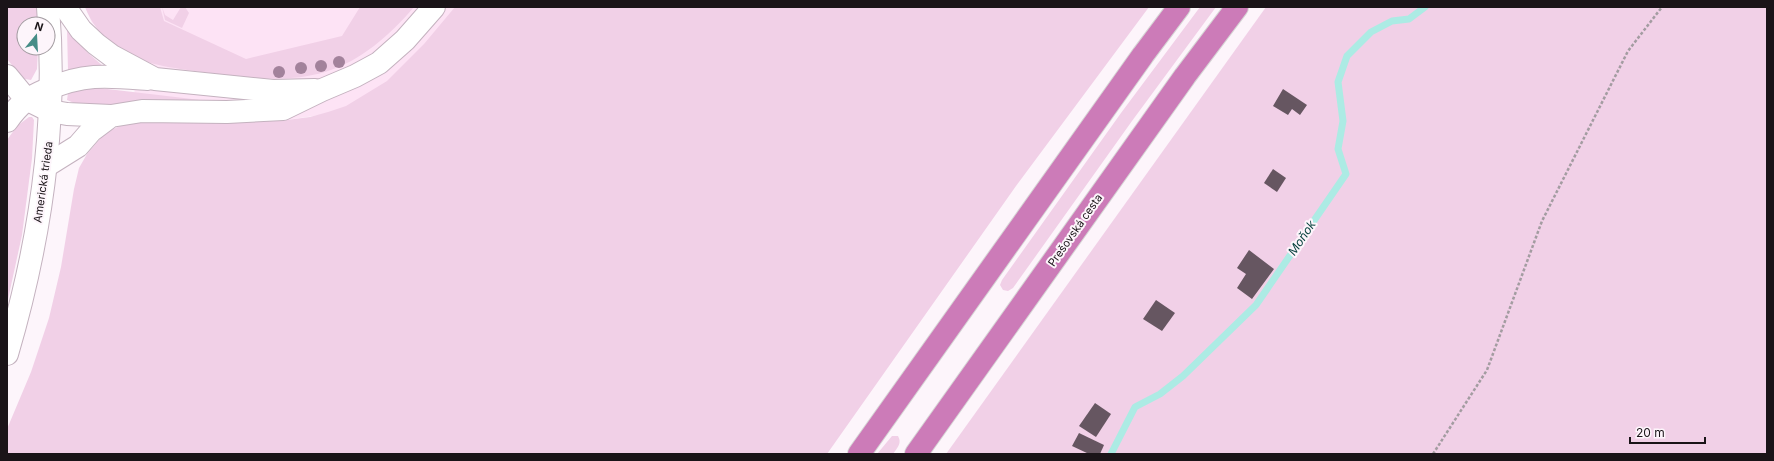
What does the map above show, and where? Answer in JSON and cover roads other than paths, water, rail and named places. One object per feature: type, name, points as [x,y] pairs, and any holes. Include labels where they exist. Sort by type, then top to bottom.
[{"type":"highway","points":[[859,454],[1143,55],[1180,7]]},
{"type":"highway","name":"Prešovská cesta","points":[[916,454],[1180,82],[1237,7]]},
{"type":"street","name":"Americká trieda","points":[[7,354],[18,318],[28,275],[46,166],[52,88],[48,7]]},
{"type":"street","points":[[65,7],[81,30],[96,44],[112,56],[155,79]]},
{"type":"street","points":[[7,76],[26,98],[50,111],[67,114],[111,116],[142,111],[227,112],[283,109],[379,64],[405,40],[434,7]]},
{"type":"street","points":[[7,121],[26,98],[69,80],[86,77],[107,76],[155,79],[273,91],[322,90]]},
{"type":"street","points":[[46,166],[78,146],[91,131],[111,116]]},
{"type":"waterway","name":"Moňok","points":[[1111,454],[1135,407],[1160,394],[1183,376],[1256,305],[1346,174],[1338,149],[1343,121],[1338,82],[1347,56],[1371,32],[1392,21],[1409,19],[1425,7]]}]
